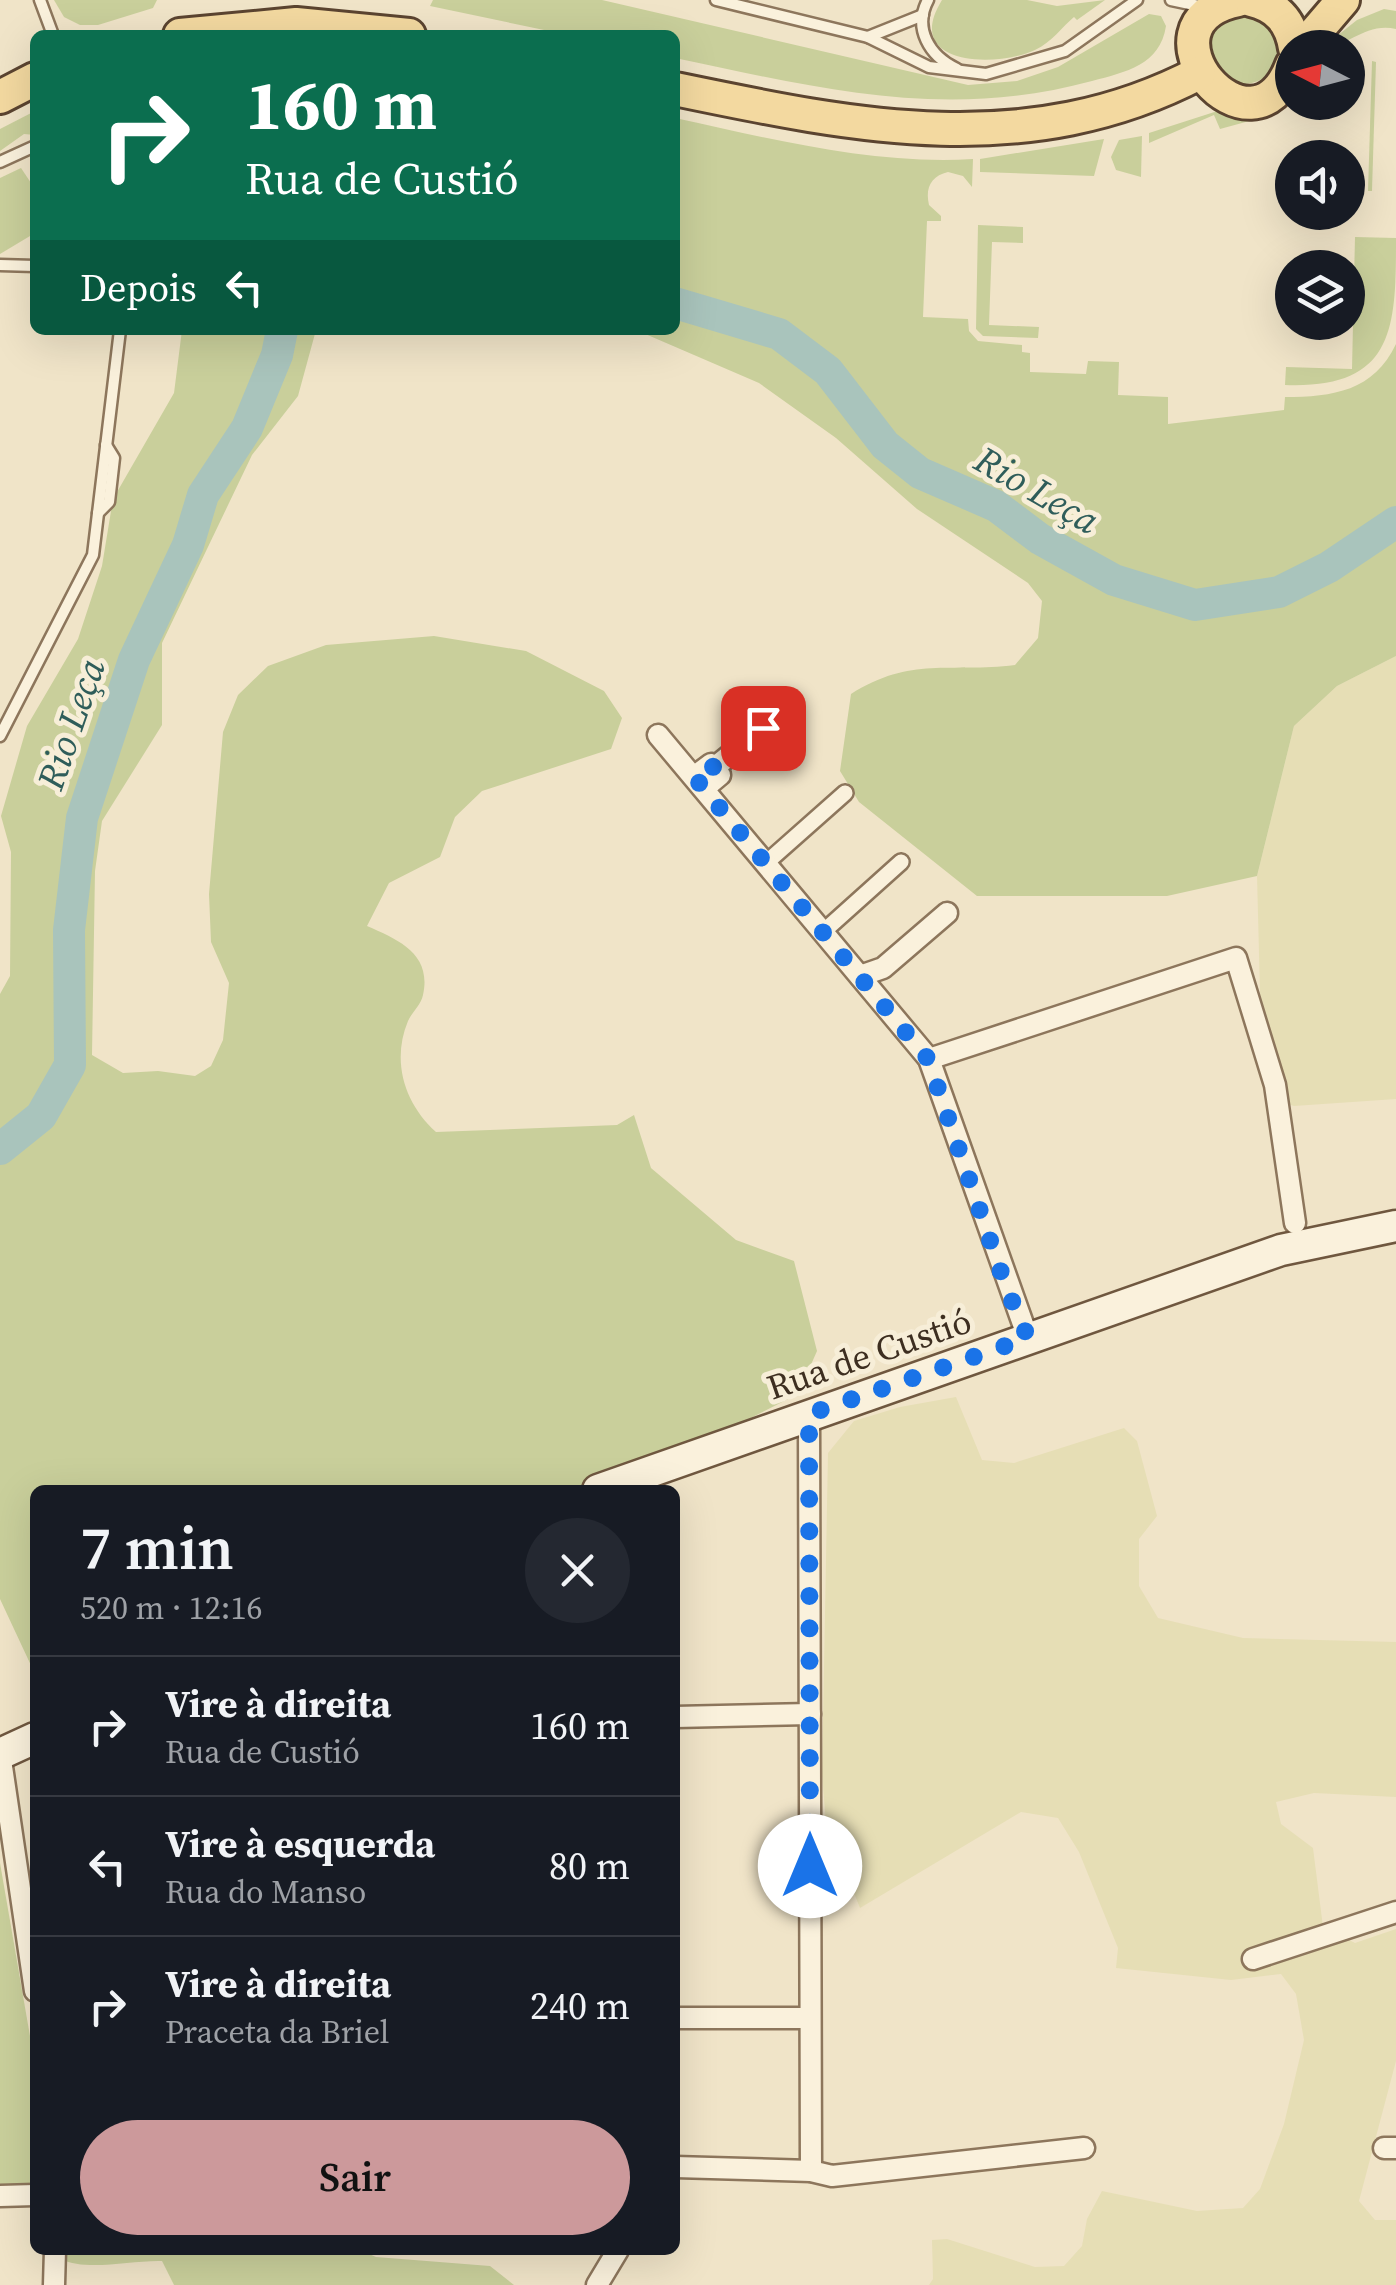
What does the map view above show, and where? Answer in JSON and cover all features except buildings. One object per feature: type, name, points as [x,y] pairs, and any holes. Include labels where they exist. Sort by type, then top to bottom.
[{"type":"main road","points":[[1254,0],[1279,13],[1290,30]]},
{"type":"main road","points":[[1315,30],[1344,0]]},
{"type":"main road","points":[[1218,11],[1194,48],[1199,72],[1221,95],[1252,100],[1275,88]]},
{"type":"main road","points":[[233,30],[296,24],[357,30]]},
{"type":"main road","points":[[680,90],[855,125],[941,130],[1065,116],[1150,93],[1199,72]]},
{"type":"main road","points":[[0,96],[30,81]]},
{"type":"main road","name":"Rua de Custió","points":[[612,1485],[1281,1250],[1396,1226]]},
{"type":"main road","points":[[0,1754],[30,1740]]},
{"type":"street","points":[[706,777],[763,728]]},
{"type":"street","points":[[658,735],[706,777],[766,863],[928,1059],[1006,1287],[1028,1338]]},
{"type":"street","points":[[766,863],[846,793]]},
{"type":"street","points":[[822,932],[902,862]]},
{"type":"street","points":[[860,976],[883,968],[947,913]]},
{"type":"street","points":[[928,1059],[1236,958],[1275,1086],[1295,1222]]},
{"type":"street","points":[[809,1414],[812,2170]]},
{"type":"street","points":[[680,1718],[810,1714]]},
{"type":"street","points":[[0,1754],[30,1957]]},
{"type":"street","points":[[1254,1959],[1396,1912]]},
{"type":"street","points":[[680,2018],[810,2018]]},
{"type":"street","points":[[680,2167],[812,2170],[832,2176],[1084,2148]]},
{"type":"street","points":[[0,2196],[30,2195]]},
{"type":"street","points":[[54,2285],[55,2255]]},
{"type":"street","points":[[597,2285],[615,2255]]},
{"type":"lane","points":[[40,0],[51,30]]},
{"type":"lane","points":[[716,0],[868,37],[930,67],[966,73],[996,72],[1050,58],[1078,44],[1137,0]]},
{"type":"lane","points":[[928,0],[922,15],[927,44],[948,65],[966,73]]},
{"type":"lane","points":[[1172,0],[1218,11]]},
{"type":"lane","points":[[1172,0],[1218,11]]},
{"type":"lane","points":[[868,37],[922,15]]},
{"type":"lane","points":[[0,162],[30,148]]},
{"type":"lane","points":[[0,265],[30,266]]},
{"type":"lane","points":[[0,736],[85,578],[98,514],[119,335]]},
{"type":"shaded area","points":[[1396,656],[1396,1099],[1294,1106],[1275,1100],[1262,1069],[1257,876],[1294,726],[1337,686]]},
{"type":"shaded area","points":[[956,1397],[982,1460],[1014,1463],[1124,1428],[1137,1441],[1157,1516],[1139,1539],[1139,1586],[1158,1618],[1243,1638],[1396,1642],[1396,1797],[1314,1793],[1276,1802],[1281,1824],[1313,1848],[1323,1927],[1355,1943],[1396,1929],[1396,2061],[1359,2201],[1375,2220],[1396,2220],[1396,2285],[929,2285],[933,2279],[932,2240],[947,2239],[1035,2267],[1064,2266],[1082,2246],[1087,2219],[1102,2191],[1197,2211],[1243,2208],[1260,2189],[1284,2124],[1304,2040],[1296,1994],[1281,1974],[1231,1980],[1116,1968],[1118,1948],[1079,1852],[1058,1818],[1021,1812],[860,1908],[826,1823],[822,1774],[828,1453],[854,1421],[900,1407]]},
{"type":"green space","points":[[54,0],[157,0],[153,8],[98,25],[80,25],[64,17]]},
{"type":"green space","points":[[433,0],[602,0],[968,85],[1017,81],[1058,67],[1149,14],[1161,16],[1166,26],[1157,50],[1149,58],[1117,74],[1038,93],[933,99],[831,89],[680,59],[680,30],[544,30],[430,6]]},
{"type":"green space","points":[[942,0],[1027,0],[1057,6],[1105,0],[1077,20],[1074,17],[1035,50],[1018,56],[978,59],[943,50],[934,38],[933,22]]},
{"type":"green space","points":[[1384,9],[1396,11],[1396,29],[1344,30]]},
{"type":"green space","points":[[1244,14],[1269,24],[1275,34],[1275,64],[1269,74],[1244,84],[1219,74],[1209,49],[1219,24]]},
{"type":"green space","points":[[1372,61],[1376,62],[1372,191],[1368,191]]},
{"type":"green space","points":[[1275,92],[1275,110],[1264,117],[1220,129],[1214,115],[1149,143],[1149,133]]},
{"type":"green space","points":[[30,114],[30,135],[24,134],[0,151],[0,129]]},
{"type":"green space","points":[[680,119],[860,154],[973,159],[972,187],[963,176],[948,172],[937,176],[929,188],[929,205],[941,221],[927,221],[923,317],[968,319],[969,331],[978,341],[1022,345],[1022,352],[1030,353],[1030,372],[1086,374],[1088,361],[1119,362],[1118,395],[1168,397],[1168,424],[1284,410],[1285,397],[1350,388],[1376,372],[1396,344],[1396,656],[1337,686],[1294,726],[1257,876],[1167,896],[977,896],[859,802],[840,771],[851,694],[873,682],[912,670],[1015,665],[1038,638],[1042,601],[1028,583],[917,509],[836,438],[759,383],[648,335],[680,335]]},
{"type":"green space","points":[[1142,136],[1141,177],[1116,170],[1111,157],[1119,140]]},
{"type":"green space","points":[[1104,139],[1094,176],[980,172],[980,159]]},
{"type":"green space","points":[[21,168],[30,182],[30,236],[0,254],[0,178]]},
{"type":"green space","points":[[978,225],[1023,227],[1023,243],[992,242],[989,325],[1039,327],[1038,338],[983,336],[976,329]]},
{"type":"green space","points":[[1355,237],[1396,238],[1394,299],[1382,347],[1368,364],[1349,376],[1321,384],[1285,385],[1286,367],[1352,369],[1353,340],[1365,340],[1365,250],[1355,250]]},
{"type":"green space","points":[[181,335],[315,335],[298,396],[252,455],[162,643],[162,725],[102,821],[95,871],[92,1055],[123,1073],[158,1071],[195,1076],[211,1066],[223,1040],[229,983],[211,942],[209,894],[223,732],[238,695],[268,666],[326,645],[434,636],[526,651],[604,691],[622,718],[611,749],[482,791],[455,817],[440,857],[389,883],[367,926],[401,943],[423,969],[422,999],[408,1021],[401,1052],[409,1095],[436,1132],[617,1125],[634,1115],[651,1168],[736,1240],[794,1261],[817,1351],[798,1394],[741,1423],[583,1485],[30,1485],[30,1663],[0,1599],[0,994],[10,976],[11,852],[1,816],[27,726],[78,639],[102,566],[113,499],[174,393]]},
{"type":"green space","points":[[0,1863],[30,2036],[30,2199],[0,2195]]},
{"type":"green space","points":[[60,2255],[371,2255],[490,2266],[514,2285],[174,2285],[162,2261],[83,2265],[61,2259]]},
{"type":"waterway","name":"Rio Leça","points":[[680,304],[779,334],[828,371],[885,445],[920,473],[996,506],[1040,539],[1114,580],[1195,605],[1279,592],[1329,567],[1396,522]]},
{"type":"waterway","name":"Rio Leça","points":[[0,1149],[41,1116],[70,1065],[69,930],[82,818],[134,660],[188,545],[203,495],[247,428],[277,355],[281,335]]},
{"type":"route","points":[[763,728],[714,768],[711,764],[699,773],[704,779],[699,783],[928,1059],[1006,1287],[1028,1338],[809,1414],[810,1866]]}]
